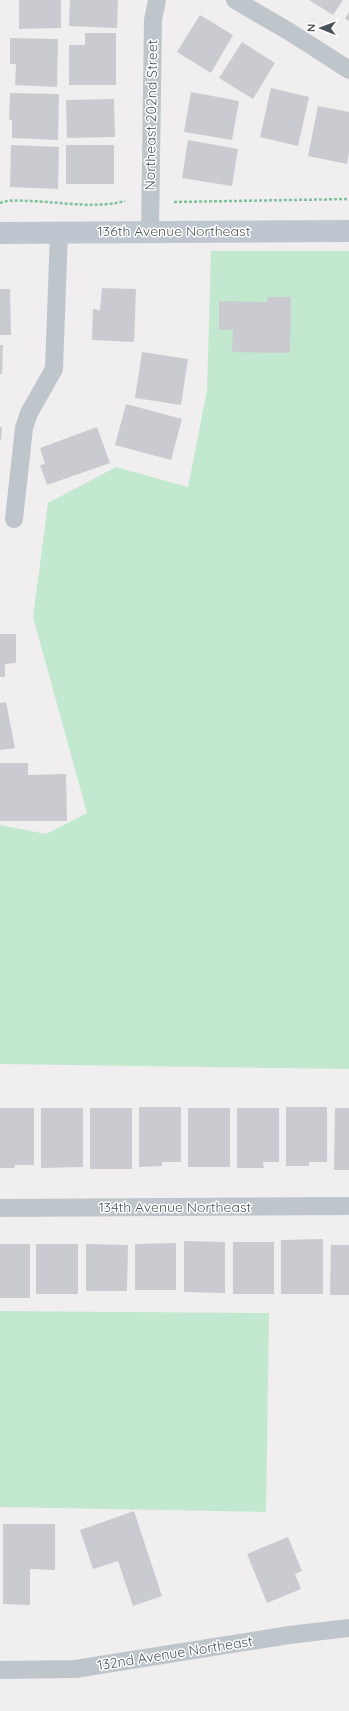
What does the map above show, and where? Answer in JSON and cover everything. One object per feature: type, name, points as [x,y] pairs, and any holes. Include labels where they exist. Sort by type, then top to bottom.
[{"type":"street","name":"Northeast 202nd Street","points":[[150,231],[153,20],[157,0]]},
{"type":"street","points":[[235,0],[290,32],[349,70]]},
{"type":"street","name":"136th Avenue Northeast","points":[[0,233],[349,231]]},
{"type":"street","points":[[14,520],[24,428],[29,413],[54,369],[59,232]]},
{"type":"street","name":"134th Avenue Northeast","points":[[0,1208],[349,1206]]},
{"type":"street","name":"132nd Avenue Northeast","points":[[0,1670],[75,1669],[288,1635],[349,1628]]},
{"type":"path","points":[[174,202],[349,199]]},
{"type":"path","points":[[0,203],[7,201],[33,201],[94,206],[109,205],[125,201]]},
{"type":"green space","points":[[211,251],[349,251],[349,1069],[0,1064],[0,825],[46,834],[87,813],[33,617],[48,503],[116,467],[188,487],[207,390]]},
{"type":"green space","points":[[0,1311],[269,1313],[266,1512],[0,1507]]},
{"type":"building","points":[[19,0],[61,0],[61,28],[19,29]]},
{"type":"building","points":[[70,0],[118,0],[117,28],[69,26]]},
{"type":"building","points":[[309,0],[343,0],[333,15]]},
{"type":"building","points":[[349,12],[349,21],[345,19]]},
{"type":"building","points":[[200,15],[233,35],[211,73],[177,52]]},
{"type":"building","points":[[85,33],[116,33],[116,85],[69,85],[69,45],[85,45]]},
{"type":"building","points":[[10,38],[58,39],[57,87],[15,85],[16,64],[10,64]]},
{"type":"building","points":[[242,42],[275,63],[253,99],[219,78]]},
{"type":"building","points":[[271,88],[309,97],[298,146],[260,137]]},
{"type":"building","points":[[191,92],[239,101],[232,140],[184,132]]},
{"type":"building","points":[[10,93],[59,94],[58,140],[12,138],[12,120],[9,120]]},
{"type":"building","points":[[114,99],[115,137],[67,138],[66,100]]},
{"type":"building","points":[[318,106],[349,112],[349,152],[347,164],[308,156]]},
{"type":"building","points":[[188,140],[238,149],[232,186],[182,178]]},
{"type":"building","points":[[11,145],[59,147],[58,189],[10,187]]},
{"type":"building","points":[[66,145],[114,145],[114,184],[66,184]]},
{"type":"building","points":[[102,288],[136,289],[134,342],[92,340],[93,309],[100,310]]},
{"type":"building","points":[[0,289],[10,289],[11,335],[0,335]]},
{"type":"building","points":[[268,297],[291,297],[290,353],[232,352],[233,330],[219,330],[219,301],[267,302]]},
{"type":"building","points":[[0,345],[3,345],[2,374],[0,374]]},
{"type":"building","points":[[142,352],[188,359],[181,405],[135,398]]},
{"type":"building","points":[[126,404],[182,419],[171,460],[115,445]]},
{"type":"building","points":[[0,427],[2,427],[1,440],[0,440]]},
{"type":"building","points":[[97,427],[110,463],[47,485],[40,465],[45,464],[40,448]]},
{"type":"building","points":[[0,634],[16,634],[16,663],[5,664],[5,677],[0,677]]},
{"type":"building","points":[[6,702],[15,748],[0,750],[0,703]]},
{"type":"building","points":[[0,763],[28,763],[28,775],[66,774],[67,821],[0,821]]},
{"type":"building","points":[[139,1107],[181,1107],[181,1162],[162,1162],[162,1166],[139,1167]]},
{"type":"building","points":[[286,1107],[327,1107],[327,1162],[309,1162],[309,1166],[286,1166]]},
{"type":"building","points":[[0,1108],[34,1108],[34,1165],[14,1165],[15,1168],[0,1168]]},
{"type":"building","points":[[41,1108],[83,1108],[83,1167],[41,1168]]},
{"type":"building","points":[[90,1108],[132,1108],[132,1169],[90,1169]]},
{"type":"building","points":[[188,1108],[230,1108],[230,1167],[188,1167]]},
{"type":"building","points":[[237,1108],[279,1108],[279,1162],[263,1162],[264,1168],[237,1168]]},
{"type":"building","points":[[335,1108],[349,1108],[349,1170],[334,1170]]},
{"type":"building","points":[[323,1239],[323,1294],[281,1294],[281,1240]]},
{"type":"building","points":[[184,1241],[225,1242],[225,1293],[184,1292]]},
{"type":"building","points":[[233,1242],[274,1242],[274,1294],[233,1294]]},
{"type":"building","points":[[176,1243],[176,1290],[135,1290],[135,1244]]},
{"type":"building","points":[[0,1244],[30,1244],[30,1298],[0,1298]]},
{"type":"building","points":[[36,1244],[78,1244],[78,1294],[36,1294]]},
{"type":"building","points":[[86,1244],[128,1245],[127,1291],[86,1291]]},
{"type":"building","points":[[331,1245],[349,1245],[349,1295],[330,1295]]},
{"type":"building","points":[[134,1511],[162,1596],[133,1606],[118,1561],[93,1569],[80,1530]]},
{"type":"building","points":[[3,1524],[55,1524],[55,1570],[30,1569],[30,1605],[3,1604]]},
{"type":"building","points":[[288,1537],[302,1571],[295,1574],[301,1589],[267,1603],[247,1554]]}]
